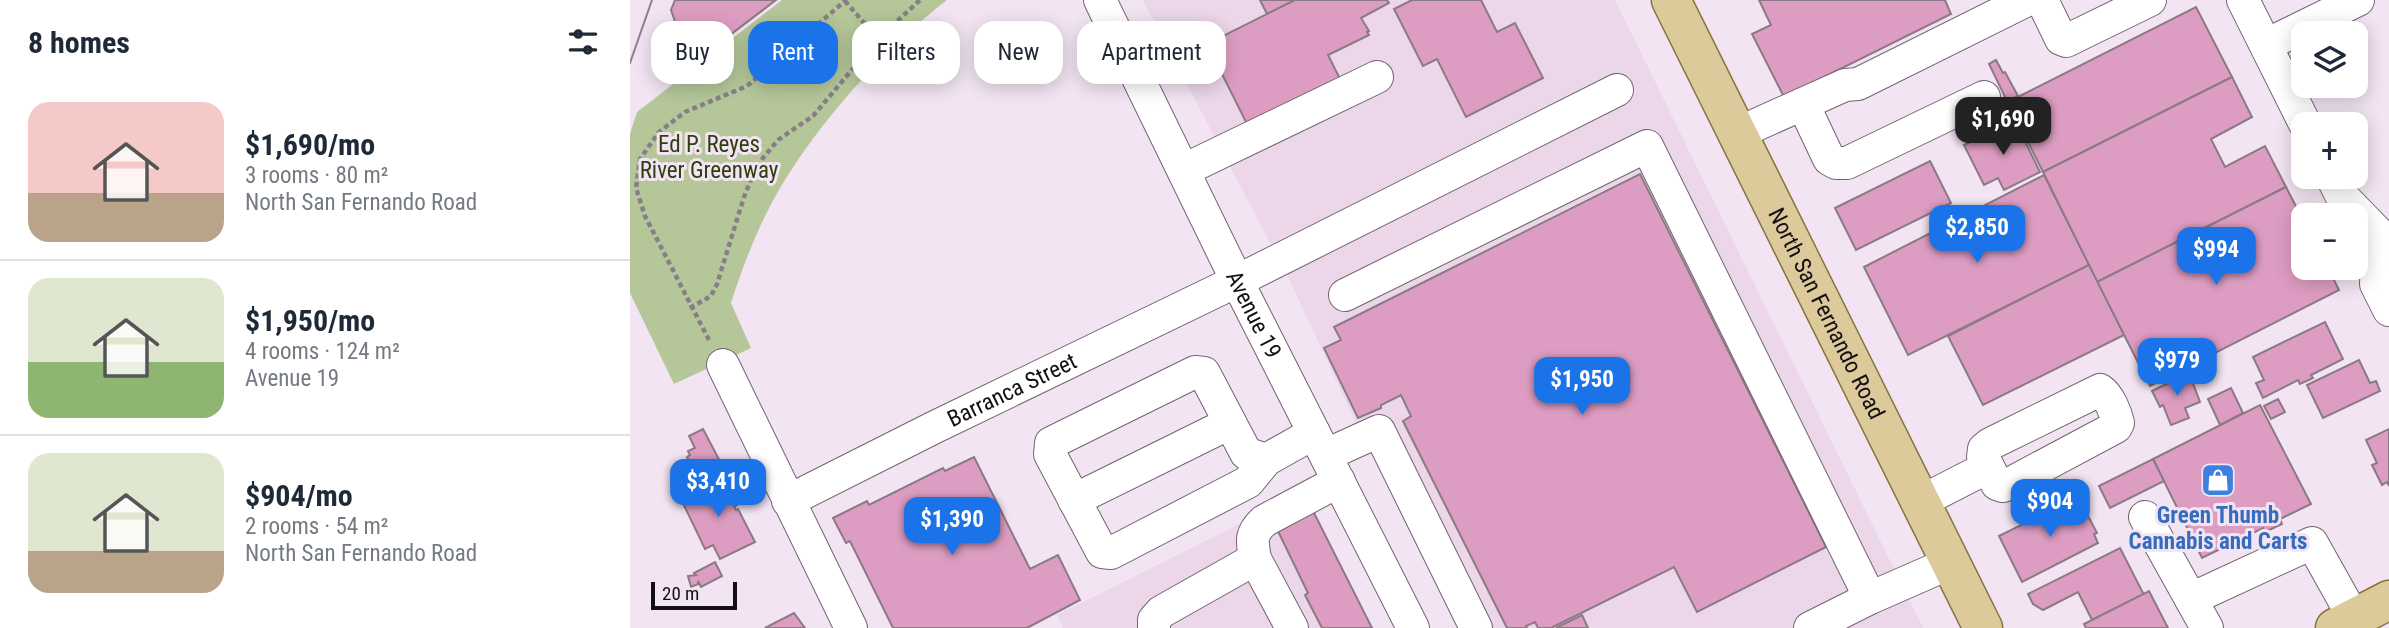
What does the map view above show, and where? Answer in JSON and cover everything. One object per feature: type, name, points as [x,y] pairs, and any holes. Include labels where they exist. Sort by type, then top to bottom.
[{"type":"main road","name":"North San Fernando Road","points":[[1671,0],[1983,628]]},
{"type":"main road","points":[[2345,623],[2389,600]]},
{"type":"street","name":"Avenue 19","points":[[1100,0],[1237,281],[1413,628]]},
{"type":"street","points":[[1738,134],[1845,85],[1858,84],[2027,0]]},
{"type":"street","points":[[2042,0],[2061,39],[2066,41],[2150,0]]},
{"type":"street","points":[[2243,0],[2299,112]]},
{"type":"street","points":[[2266,45],[2358,0]]},
{"type":"street","points":[[1184,170],[1377,77]]},
{"type":"street","name":"Barranca Street","points":[[788,501],[972,408],[1237,281],[1617,90]]},
{"type":"street","points":[[1803,104],[1829,159],[1836,163],[1847,163],[1984,97]]},
{"type":"street","points":[[1345,295],[1647,146],[1870,598]]},
{"type":"street","points":[[2338,189],[2378,233],[2376,284],[2389,310]]},
{"type":"street","points":[[723,365],[851,628]]},
{"type":"street","points":[[1257,471],[1204,373],[1195,372],[1051,443],[1050,454],[1102,552],[1111,553],[1257,471],[1326,456],[1378,431],[1476,628]]},
{"type":"street","points":[[1074,500],[1230,423]]},
{"type":"street","points":[[1292,628],[1255,559],[1252,544],[1254,530],[1326,456]]},
{"type":"street","points":[[1920,502],[1988,467]]},
{"type":"street","points":[[2145,517],[2207,628]]},
{"type":"street","points":[[2191,599],[2312,543],[2345,623]]},
{"type":"street","points":[[1154,628],[1154,620],[1161,612],[1255,559]]},
{"type":"street","points":[[1810,628],[1950,563]]},
{"type":"path","points":[[723,365],[690,308],[645,216],[636,188],[640,159],[659,132],[676,118],[747,86],[846,0],[863,21]]},
{"type":"path","points":[[897,21],[920,0]]},
{"type":"path","points":[[690,308],[712,296],[744,197],[763,158],[778,140],[813,116],[852,70]]},
{"type":"shaded area","points":[[1143,0],[1615,0],[1923,628],[1457,628],[1289,279],[1187,84],[1226,84],[1226,21],[1154,21]]},
{"type":"shaded area","points":[[1304,492],[1372,628],[1063,628],[1057,615]]},
{"type":"green space","name":"Ed P. Reyes River Greenway","points":[[782,0],[947,0],[922,21],[852,21],[852,84],[857,84],[821,128],[779,190],[755,237],[731,303],[751,348],[674,384],[630,293],[630,134],[637,112],[673,84],[734,84],[734,37],[748,26],[748,84],[838,84],[838,21],[755,21]]},
{"type":"building","points":[[675,0],[776,0],[734,32],[734,21],[675,21],[671,10]]},
{"type":"building","points":[[1260,0],[1295,0],[1267,14]]},
{"type":"building","points":[[1295,0],[1387,0],[1389,3],[1361,18],[1369,35],[1328,55],[1341,81],[1248,126],[1226,82],[1226,34]]},
{"type":"building","points":[[1412,0],[1481,0],[1497,32],[1515,23],[1543,78],[1466,117],[1437,59],[1423,66],[1394,9]]},
{"type":"building","points":[[1759,0],[1945,0],[1951,14],[1784,97],[1752,34],[1771,25]]},
{"type":"building","points":[[2196,7],[2232,77],[2043,172],[2008,102]]},
{"type":"building","points":[[1996,60],[2018,96],[2007,101],[1989,64]]},
{"type":"building","points":[[2232,77],[2252,117],[2211,139],[2225,167],[2265,146],[2286,187],[2097,282],[2043,172]]},
{"type":"building","points":[[2012,121],[2016,123],[2040,172],[2004,190],[1998,178],[1984,185],[1964,145]]},
{"type":"building","points":[[1930,161],[1951,203],[1856,250],[1835,208]]},
{"type":"building","points":[[1640,174],[1826,547],[1697,612],[1674,567],[1551,628],[1538,628],[1535,622],[1526,626],[1527,628],[1507,628],[1403,421],[1411,416],[1401,395],[1358,418],[1324,348],[1341,340],[1334,327]]},
{"type":"building","points":[[2044,175],[2089,265],[1908,355],[1864,267]]},
{"type":"building","points":[[2286,187],[2294,203],[2291,203],[2291,280],[2334,280],[2339,290],[2150,386],[2097,282]]},
{"type":"building","points":[[2089,265],[2124,335],[1983,405],[1948,336]]},
{"type":"building","points":[[2325,322],[2343,359],[2311,375],[2313,378],[2300,384],[2298,380],[2263,398],[2256,383],[2264,380],[2253,357]]},
{"type":"building","points":[[2359,360],[2370,383],[2376,381],[2380,391],[2323,418],[2307,385]]},
{"type":"building","points":[[2189,373],[2200,402],[2185,408],[2189,418],[2171,425],[2163,405],[2160,407],[2152,391]]},
{"type":"building","points":[[2231,388],[2243,413],[2220,425],[2208,399]]},
{"type":"building","points":[[2278,399],[2285,412],[2271,419],[2264,406]]},
{"type":"building","points":[[2260,405],[2311,504],[2280,519],[2282,524],[2265,532],[2263,528],[2202,558],[2153,459]]},
{"type":"building","points":[[703,429],[723,467],[694,480],[686,465],[690,463],[688,451],[695,448],[689,436]]},
{"type":"building","points":[[2389,429],[2389,486],[2387,482],[2382,485],[2372,465],[2377,463],[2366,440]]},
{"type":"building","points":[[974,457],[1030,569],[1058,555],[1080,600],[1027,628],[893,628],[850,541],[846,543],[833,518],[867,501],[869,505],[943,468],[945,471]]},
{"type":"building","points":[[2153,459],[2164,481],[2110,508],[2099,486]]},
{"type":"building","points":[[724,478],[737,505],[734,507],[738,509],[755,542],[720,559],[713,545],[705,549],[680,497]]},
{"type":"building","points":[[2078,497],[2097,533],[2094,534],[2098,543],[2022,582],[1999,536]]},
{"type":"building","points":[[1311,507],[1372,628],[1322,628],[1305,595],[1308,593],[1275,525]]},
{"type":"building","points":[[2120,548],[2144,595],[2092,620],[2078,592],[2043,610],[2033,604],[2028,594]]},
{"type":"building","points":[[715,562],[722,576],[701,587],[698,581],[698,584],[691,587],[688,576],[696,575],[694,573]]},
{"type":"building","points":[[2149,591],[2168,628],[2086,628],[2084,624]]},
{"type":"building","points":[[794,613],[805,628],[765,628]]},
{"type":"building","points":[[1582,615],[1588,628],[1556,628]]},
{"type":"tram line","points":[[630,63],[652,0]]},
{"type":"place","name":"Green Thumb Cannabis and Carts","points":[[2218,480]]}]
